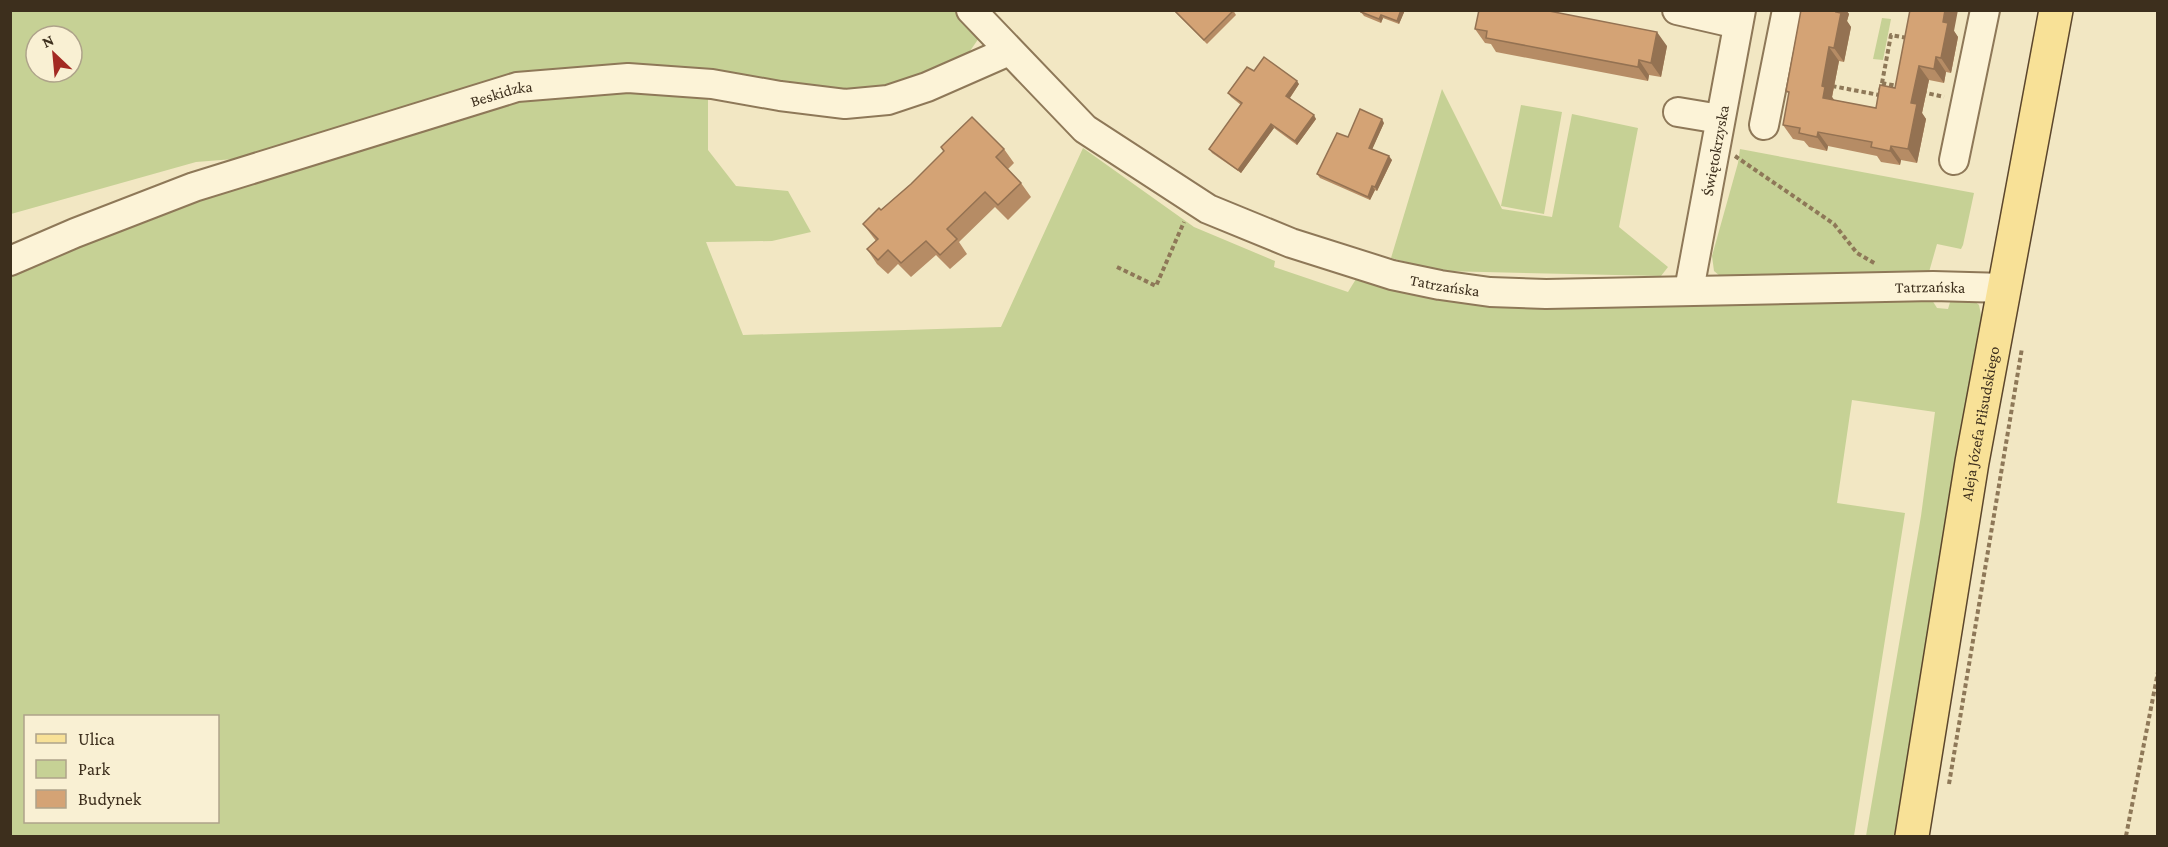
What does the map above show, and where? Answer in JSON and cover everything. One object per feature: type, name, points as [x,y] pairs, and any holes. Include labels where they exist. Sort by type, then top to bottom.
[{"type":"main road","name":"Aleja Józefa Piłsudskiego","points":[[1912,837],[1953,573],[2056,10]]},
{"type":"street","name":"Tatrzańska","points":[[971,10],[1085,129],[1208,209],[1291,243],[1392,275],[1440,285],[1546,294],[1933,286],[2005,288]]},
{"type":"street","points":[[1677,10],[1740,17]]},
{"type":"street","points":[[1764,125],[1787,10]]},
{"type":"street","points":[[1954,160],[1985,10]]},
{"type":"street","name":"Świętokrzyska","points":[[1689,290],[1740,17]]},
{"type":"street","name":"Beskidzka","points":[[10,261],[194,187],[517,87],[628,78],[712,84],[845,105],[888,100],[927,87],[1009,51]]},
{"type":"street","points":[[1678,112],[1720,119]]},
{"type":"path","points":[[1826,85],[1879,95],[1891,35],[1915,39]]},
{"type":"path","points":[[1882,83],[1903,88]]},
{"type":"path","points":[[1914,90],[1966,101]]},
{"type":"path","points":[[1730,152],[1834,224],[1857,253],[1883,267]]},
{"type":"path","points":[[1118,267],[1156,286],[1183,222],[1201,216],[1208,209]]},
{"type":"path","points":[[1948,789],[2023,342]]},
{"type":"path","points":[[2126,837],[2157,672]]},
{"type":"green space","points":[[962,10],[981,35],[970,51],[955,63],[858,98],[643,70],[271,156],[196,162],[11,214],[11,11]]},
{"type":"green space","points":[[1882,18],[1891,19],[1883,60],[1873,59]]},
{"type":"green space","points":[[659,86],[708,97],[708,150],[736,186],[788,191],[811,232],[772,241],[706,242],[743,335],[1001,327],[1083,148],[1194,227],[1275,261],[1274,267],[1348,292],[1356,279],[1422,291],[1932,300],[1937,308],[1948,309],[1951,299],[1970,297],[1979,305],[1983,325],[1898,836],[1866,836],[1921,516],[1935,412],[1852,400],[1837,503],[1905,513],[1854,836],[11,836],[10,269],[89,233],[515,95]]},
{"type":"green space","points":[[1442,89],[1502,209],[1552,217],[1572,114],[1638,128],[1619,227],[1668,267],[1661,276],[1441,271],[1391,258]]},
{"type":"green space","points":[[1521,105],[1562,112],[1544,214],[1501,206]]},
{"type":"green space","points":[[1740,149],[1974,193],[1963,245],[1961,249],[1937,244],[1929,272],[1720,276],[1714,271],[1712,256]]},
{"type":"building","points":[[1174,10],[1233,10],[1233,11],[1204,40]]},
{"type":"building","points":[[1362,10],[1401,10],[1397,21],[1381,15],[1379,19],[1361,12]]},
{"type":"building","points":[[1479,10],[1544,10],[1657,32],[1651,63],[1639,60],[1638,67],[1486,38],[1487,31],[1475,29]]},
{"type":"building","points":[[1801,10],[1837,10],[1836,12],[1841,13],[1834,48],[1829,47],[1822,86],[1825,87],[1823,98],[1876,108],[1880,85],[1895,88],[1910,10],[1945,10],[1943,22],[1948,23],[1941,58],[1936,57],[1934,69],[1919,66],[1911,103],[1917,104],[1908,149],[1891,146],[1890,151],[1871,147],[1872,142],[1818,132],[1817,137],[1799,133],[1800,128],[1783,125],[1789,92],[1786,91]]},
{"type":"building","points":[[1264,57],[1297,81],[1286,96],[1314,115],[1295,141],[1271,124],[1238,170],[1209,149],[1242,103],[1228,93],[1247,67],[1254,71]]},
{"type":"building","points":[[1360,109],[1382,119],[1369,148],[1389,156],[1368,197],[1317,174],[1337,133],[1348,137]]},
{"type":"building","points":[[972,117],[1004,149],[996,157],[1021,183],[998,205],[985,192],[947,229],[957,239],[940,255],[926,241],[901,263],[888,250],[878,260],[867,249],[878,239],[863,224],[879,208],[881,210],[911,184],[944,151],[941,147]]}]
